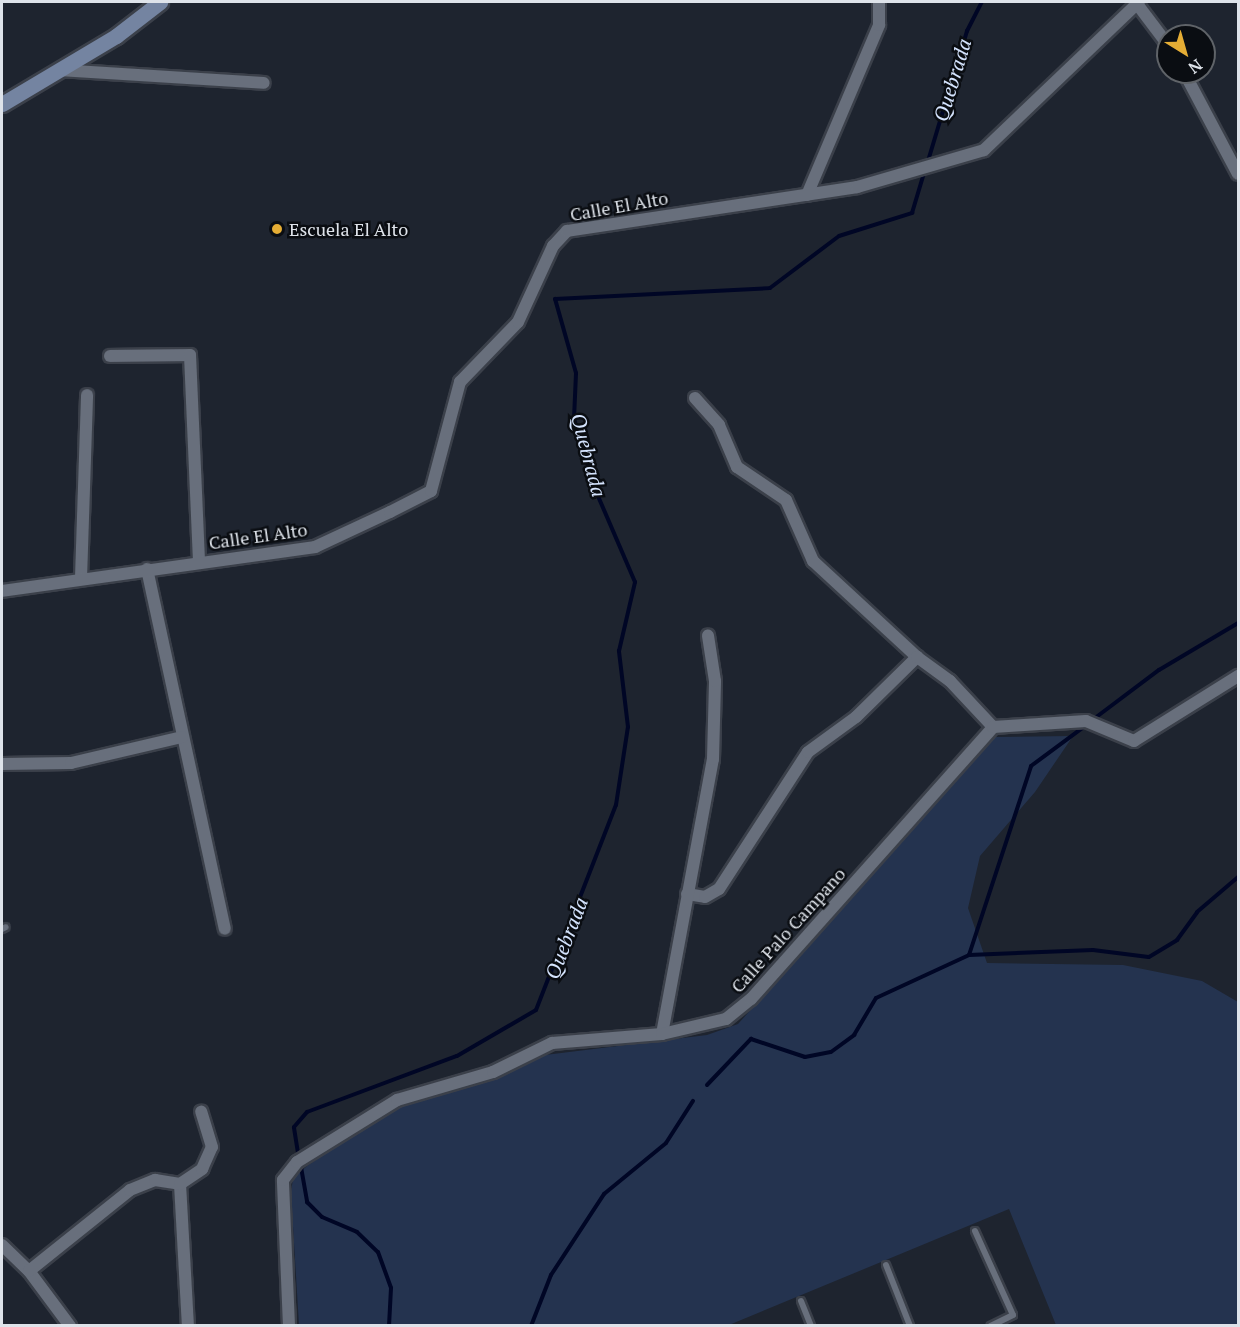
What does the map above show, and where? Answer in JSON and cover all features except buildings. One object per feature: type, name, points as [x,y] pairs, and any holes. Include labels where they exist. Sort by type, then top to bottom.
[{"type":"main road","points":[[2,104],[59,70],[160,2]]},
{"type":"street","points":[[807,195],[879,25],[879,2]]},
{"type":"street","points":[[1138,3],[1156,28]]},
{"type":"street","name":"Calle El Alto","points":[[2,591],[81,578],[315,548],[431,491],[460,382],[518,321],[553,246],[567,231],[857,187],[984,150],[1138,3]]},
{"type":"street","points":[[59,70],[264,83]]},
{"type":"street","points":[[1190,84],[1239,174]]},
{"type":"street","points":[[110,356],[190,355],[199,562]]},
{"type":"street","points":[[81,578],[87,395]]},
{"type":"street","points":[[695,398],[718,425],[737,467],[786,500],[813,561],[917,657],[950,681],[993,728],[1086,721],[1134,741],[1239,676]]},
{"type":"street","points":[[147,569],[225,929]]},
{"type":"street","points":[[662,1034],[713,759],[715,681],[708,636]]},
{"type":"street","points":[[687,894],[705,897],[719,889],[808,752],[856,717],[917,657]]},
{"type":"street","name":"Calle Palo Campano","points":[[289,1326],[283,1180],[288,1169],[388,1104],[493,1072],[552,1043],[662,1034],[707,1026],[743,1007],[993,728]]},
{"type":"street","points":[[2,764],[71,763],[182,737]]},
{"type":"street","points":[[29,1271],[130,1190],[155,1180],[180,1184],[209,1159],[212,1136],[201,1112]]},
{"type":"street","points":[[180,1184],[188,1326]]},
{"type":"street","points":[[2,1245],[29,1271],[70,1326]]},
{"type":"lane","points":[[975,1231],[1013,1315],[990,1326]]},
{"type":"lane","points":[[886,1265],[910,1326]]},
{"type":"lane","points":[[801,1301],[811,1326]]},
{"type":"shaded area","points":[[1073,736],[1035,792],[980,856],[968,908],[987,963],[1123,965],[1202,981],[1238,1002],[1238,1325],[1056,1325],[1009,1209],[729,1325],[299,1325],[291,1193],[293,1178],[307,1166],[391,1109],[473,1086],[545,1055],[707,1035],[738,1024],[995,737]]},
{"type":"waterway","name":"Quebrada","points":[[928,161],[967,31],[982,2]]},
{"type":"waterway","name":"Quebrada","points":[[298,1153],[294,1127],[307,1112],[457,1056],[536,1010],[616,805],[628,727],[619,651],[635,582],[595,489],[574,419],[576,373],[555,299],[770,288],[839,236],[912,213],[924,173]]},
{"type":"waterway","points":[[1095,718],[1159,670],[1238,623]]},
{"type":"waterway","points":[[969,955],[1031,766],[1085,726]]},
{"type":"waterway","points":[[707,1085],[751,1039],[805,1057],[831,1052],[854,1035],[876,998],[969,955],[1093,950],[1149,957],[1177,940],[1197,912],[1238,877]]},
{"type":"waterway","points":[[531,1326],[551,1275],[604,1194],[666,1143],[693,1101]]},
{"type":"waterway","points":[[301,1167],[307,1202],[322,1217],[357,1232],[378,1252],[391,1288],[389,1326]]},
{"type":"place","name":"Escuela El Alto","points":[[277,229]]}]
